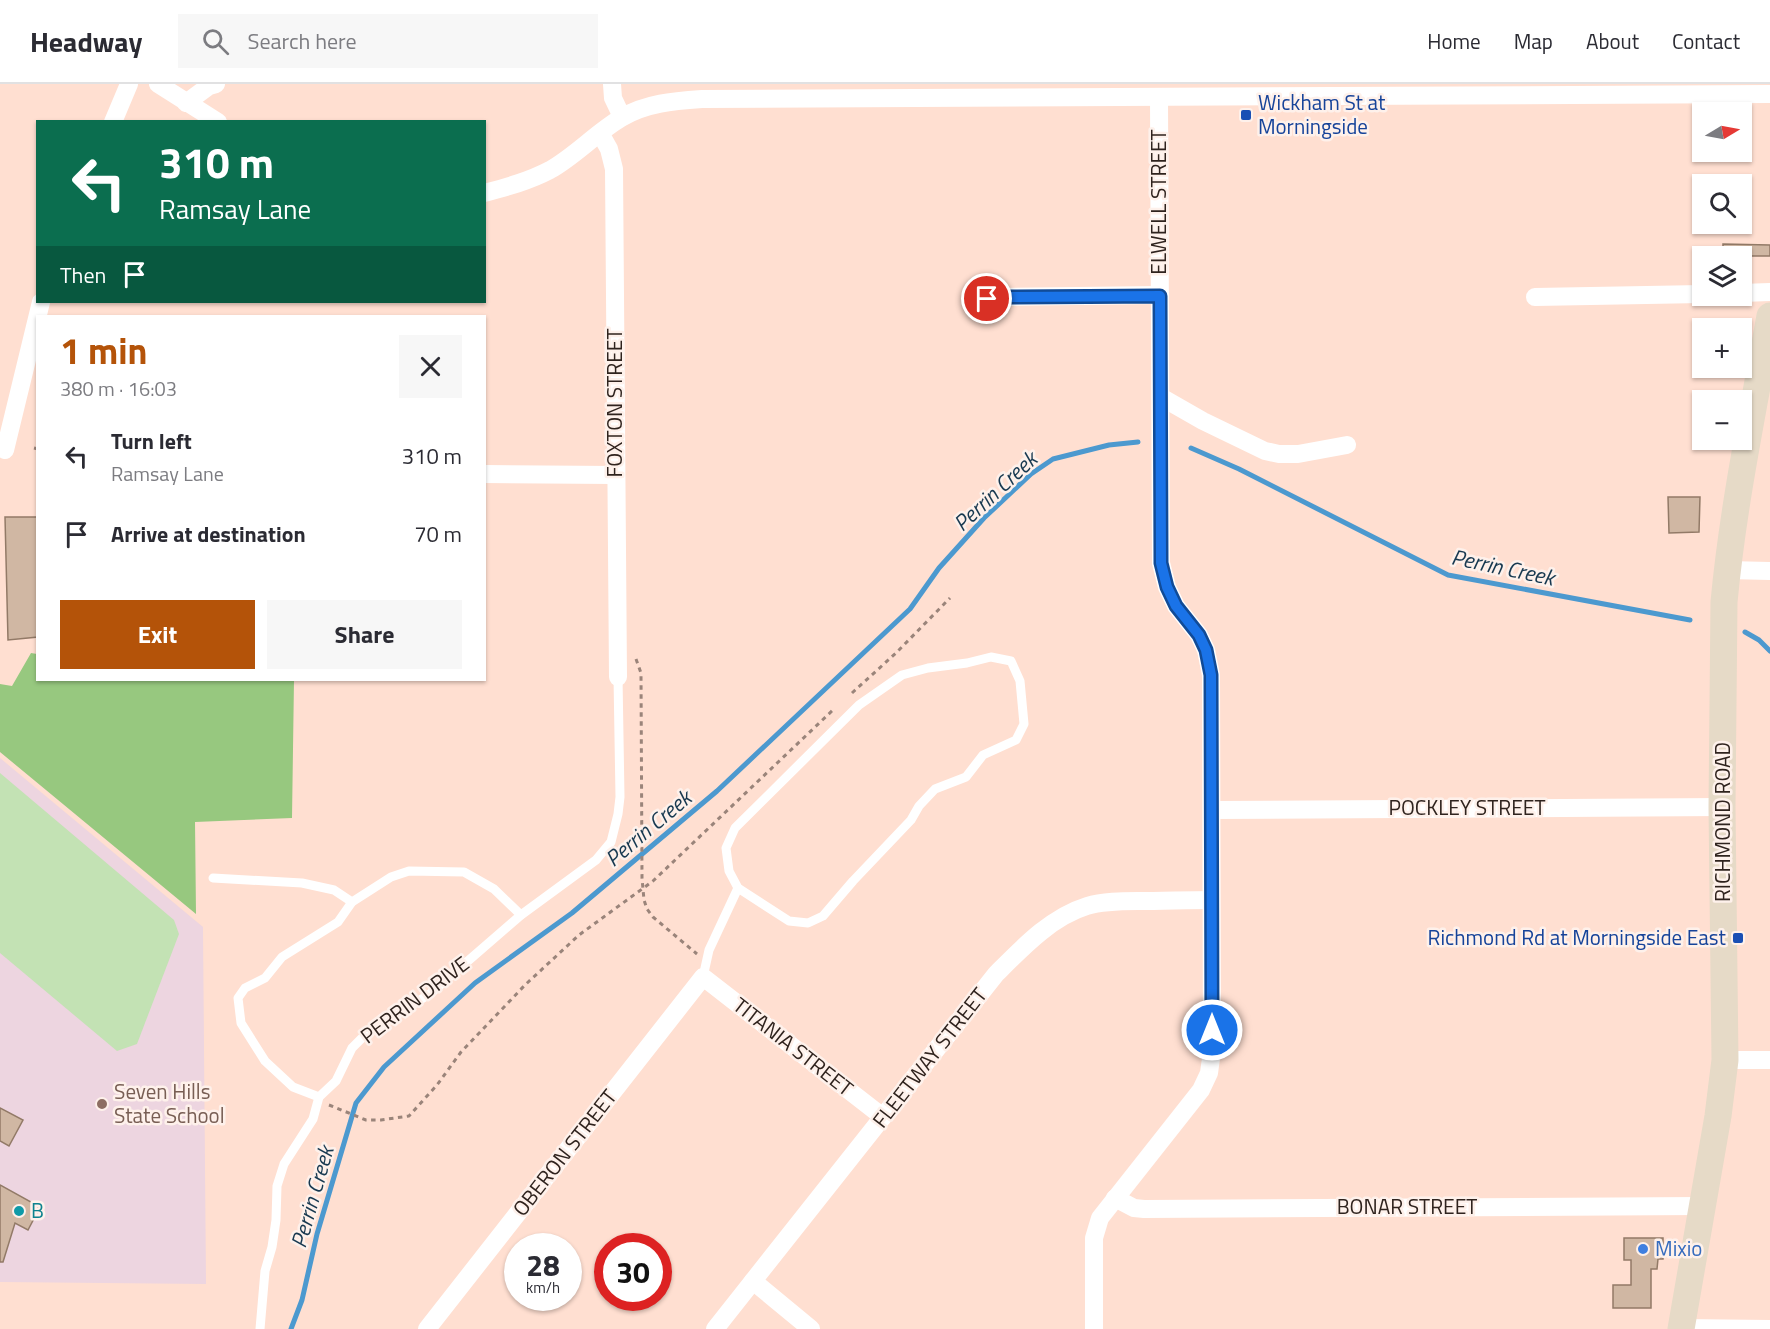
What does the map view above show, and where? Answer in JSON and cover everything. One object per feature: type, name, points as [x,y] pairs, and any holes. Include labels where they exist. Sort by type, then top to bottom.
[{"type":"main road","name":"RICHMOND ROAD","points":[[1681,1329],[1718,1116],[1725,1060],[1722,807],[1723,639],[1727,570],[1770,316]]},
{"type":"street","points":[[114,120],[129,84]]},
{"type":"street","points":[[158,84],[215,120]]},
{"type":"street","points":[[186,103],[208,86],[216,84]]},
{"type":"street","points":[[612,84],[613,98],[622,117]]},
{"type":"street","points":[[486,192],[512,186],[544,173],[622,117],[672,101],[877,91],[1159,97],[1770,94]]},
{"type":"street","name":"ELWELL STREET","points":[[1094,1329],[1094,1238],[1100,1218],[1202,1090],[1209,1072],[1212,1052],[1211,675],[1206,650],[1199,635],[1176,606],[1167,587],[1161,563],[1159,97]]},
{"type":"street","name":"FOXTON STREET","points":[[600,133],[609,149],[614,170],[618,677]]},
{"type":"street","points":[[1752,293],[1770,292]]},
{"type":"street","points":[[1535,297],[1692,294]]},
{"type":"street","points":[[975,301],[999,297],[1160,296]]},
{"type":"street","points":[[5,450],[35,333]]},
{"type":"street","points":[[1161,397],[1264,451],[1298,454],[1347,445]]},
{"type":"street","points":[[486,474],[615,475]]},
{"type":"street","points":[[1727,570],[1770,571]]},
{"type":"street","name":"POCKLEY STREET","points":[[1212,810],[1722,807]]},
{"type":"street","name":"FLEETWAY STREET","points":[[715,1329],[996,974],[1040,933],[1068,914],[1089,905],[1211,900]]},
{"type":"street","name":"TITANIA STREET","points":[[705,969],[883,1117]]},
{"type":"street","name":"OBERON STREET","points":[[427,1329],[705,969]]},
{"type":"street","points":[[1725,1060],[1770,1060]]},
{"type":"street","name":"BONAR STREET","points":[[1115,1198],[1134,1208],[1144,1209],[1702,1206]]},
{"type":"street","points":[[753,1281],[811,1329]]},
{"type":"street","points":[[1681,1329],[1770,1329]]},
{"type":"lane","points":[[991,657],[1011,662],[1020,681],[1024,724],[1016,741],[983,755],[966,777],[935,789],[919,806],[911,820],[823,916],[808,923],[789,921],[738,888],[729,871],[726,848],[735,828],[859,705],[902,675],[991,657]]},
{"type":"lane","name":"PERRIN DRIVE","points":[[260,1329],[265,1271],[276,1220],[277,1186],[284,1164],[313,1119],[320,1097],[336,1081],[352,1048],[364,1036],[431,993],[521,915],[596,860],[611,842],[620,797],[618,677]]},
{"type":"lane","points":[[320,1097],[293,1087],[264,1061],[241,1023],[238,998],[245,988],[265,978],[282,957],[338,922],[352,902],[391,877],[409,871],[464,872],[494,889],[521,915]]},
{"type":"lane","points":[[213,878],[302,883],[334,890],[352,902]]},
{"type":"lane","points":[[705,969],[709,950],[738,888]]},
{"type":"path","points":[[846,698],[896,653],[950,598]]},
{"type":"path","points":[[636,658],[640,673],[642,889],[644,900],[653,917],[705,969]]},
{"type":"path","points":[[329,1104],[366,1120],[409,1116],[461,1052],[525,986],[579,935],[642,889],[748,793],[839,705]]},
{"type":"shaded area","name":"Seven Hills State School","points":[[0,758],[203,927],[206,1284],[0,1282]]},
{"type":"green space","points":[[31,653],[36,654],[36,681],[294,681],[292,818],[195,822],[196,914],[0,752],[0,684],[12,686]]},
{"type":"green space","points":[[0,773],[174,920],[179,934],[137,1044],[117,1051],[0,953]]},
{"type":"building","points":[[1723,244],[1770,245],[1770,256],[1752,256],[1752,246],[1723,246]]},
{"type":"building","points":[[1668,497],[1700,497],[1699,532],[1669,533]]},
{"type":"building","points":[[5,517],[36,517],[36,637],[8,640]]},
{"type":"building","points":[[0,1108],[23,1120],[9,1146],[0,1141]]},
{"type":"building","name":"B","points":[[0,1185],[40,1207],[28,1230],[15,1223],[3,1262],[0,1262]]},
{"type":"building","points":[[1624,1238],[1663,1238],[1663,1259],[1658,1259],[1657,1269],[1651,1269],[1651,1308],[1613,1308],[1613,1285],[1631,1285],[1631,1260],[1624,1260]]},
{"type":"waterway","name":"Perrin Creek","points":[[291,1329],[302,1300],[317,1234],[356,1103],[384,1067],[475,983],[572,913],[717,791],[910,609],[939,568],[984,518],[1031,474],[1053,459],[1109,445],[1138,442]]},
{"type":"waterway","name":"Perrin Creek","points":[[1191,448],[1239,469],[1448,575],[1690,620]]},
{"type":"waterway","name":"Perrin Creek","points":[[1745,632],[1759,640],[1770,651]]},
{"type":"place","name":"Wickham St at Morningside","points":[[1246,115]]},
{"type":"place","name":"Richmond Rd at Morningside East","points":[[1738,938]]},
{"type":"place","name":"Seven Hills State School","points":[[102,1104]]},
{"type":"place","name":"B","points":[[19,1211]]},
{"type":"place","name":"Mixio","points":[[1643,1249]]},
{"type":"route","points":[[987,299],[1160,296],[1161,563],[1167,587],[1176,606],[1199,635],[1206,650],[1211,675],[1212,1030]]}]
